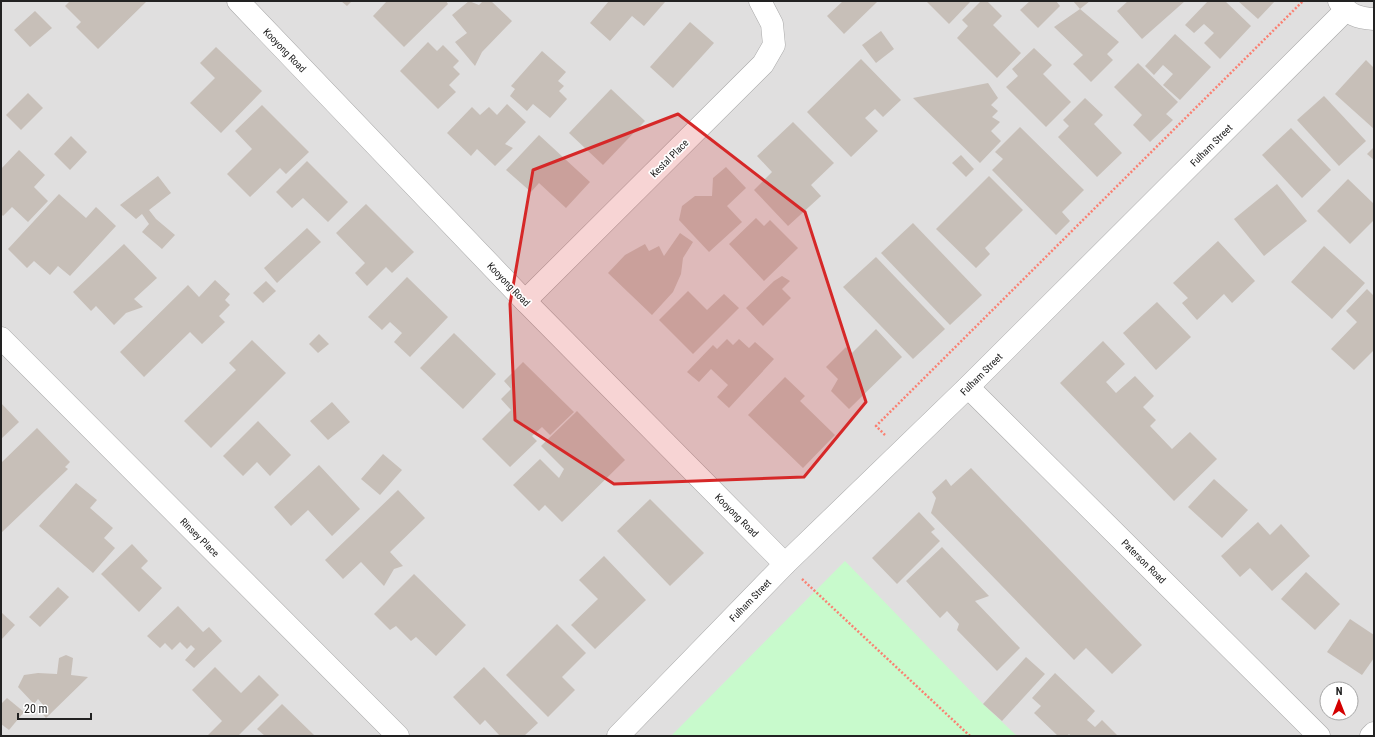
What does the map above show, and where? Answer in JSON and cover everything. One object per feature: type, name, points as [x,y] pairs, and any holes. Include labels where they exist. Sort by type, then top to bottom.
[{"type":"street","name":"Kooyong Road","points":[[238,1],[525,301],[785,564]]},
{"type":"street","name":"Kestal Place","points":[[525,301],[763,64],[774,46],[772,24],[760,1]]},
{"type":"street","name":"Fulham Street","points":[[618,736],[785,564],[968,387],[1342,6]]},
{"type":"street","points":[[1342,6],[1358,18],[1374,19]]},
{"type":"street","name":"Rinsey Place","points":[[1,338],[398,736]]},
{"type":"street","name":"Paterson Road","points":[[968,387],[1319,736]]},
{"type":"path","points":[[902,451],[876,426],[1303,1]]},
{"type":"path","points":[[785,564],[970,736]]},
{"type":"highlighted area","points":[[678,114],[805,212],[866,402],[804,477],[614,484],[515,420],[510,304],[533,170]]},
{"type":"shaded area","points":[[1,1],[1374,1],[1374,736],[1,736]]},
{"type":"green space","points":[[845,561],[983,704],[1017,736],[671,736]]},
{"type":"building","points":[[68,1],[147,1],[98,49],[76,27],[81,22],[65,6],[69,2]]},
{"type":"building","points":[[341,1],[352,1],[347,6]]},
{"type":"building","points":[[387,1],[446,1],[448,4],[404,47],[373,16]]},
{"type":"building","points":[[469,1],[479,5],[483,1],[491,1],[512,21],[482,52],[475,66],[455,42],[467,33],[452,15]]},
{"type":"building","points":[[609,1],[665,2],[644,26],[632,16],[610,41],[590,23]]},
{"type":"building","points":[[843,1],[878,1],[844,34],[827,16]]},
{"type":"building","points":[[926,1],[971,1],[949,24]]},
{"type":"building","points":[[981,1],[987,1],[1002,16],[993,25],[1021,53],[997,78],[957,38],[968,26],[962,20]]},
{"type":"building","points":[[1030,1],[1056,1],[1060,6],[1038,28],[1020,10]]},
{"type":"building","points":[[1073,1],[1090,1],[1080,9]]},
{"type":"building","points":[[1128,1],[1185,1],[1142,39],[1117,11]]},
{"type":"building","points":[[1208,1],[1225,1],[1251,26],[1220,59],[1204,43],[1214,33],[1204,24],[1194,33],[1185,25]]},
{"type":"building","points":[[1238,1],[1275,1],[1258,19]]},
{"type":"building","points":[[1080,9],[1119,42],[1107,54],[1113,60],[1091,82],[1073,64],[1083,55],[1054,27]]},
{"type":"building","points":[[35,11],[52,28],[30,47],[14,30]]},
{"type":"building","points":[[690,22],[714,43],[673,88],[650,67]]},
{"type":"building","points":[[881,31],[894,49],[876,63],[862,45]]},
{"type":"building","points":[[1175,34],[1211,67],[1180,100],[1163,85],[1173,74],[1163,65],[1154,75],[1145,66]]},
{"type":"building","points":[[428,42],[437,51],[443,45],[459,61],[453,67],[460,74],[449,85],[456,92],[438,109],[400,71]]},
{"type":"building","points":[[216,47],[262,91],[221,133],[190,103],[215,78],[200,63]]},
{"type":"building","points":[[1034,48],[1052,65],[1043,74],[1071,102],[1046,127],[1006,87],[1018,76],[1012,69]]},
{"type":"building","points":[[542,51],[566,72],[558,81],[564,86],[559,91],[567,99],[550,118],[533,104],[527,111],[510,96],[515,89],[511,86]]},
{"type":"building","points":[[861,59],[901,100],[883,117],[875,109],[865,118],[878,131],[851,157],[807,112]]},
{"type":"building","points":[[1366,60],[1374,68],[1374,129],[1335,94]]},
{"type":"building","points":[[1138,63],[1178,102],[1166,114],[1173,120],[1150,142],[1133,125],[1142,115],[1114,87]]},
{"type":"building","points":[[988,83],[998,98],[991,105],[998,111],[992,117],[1000,122],[991,131],[1001,141],[980,163],[913,98]]},
{"type":"building","points":[[611,89],[645,121],[603,165],[569,133]]},
{"type":"building","points":[[28,93],[43,108],[21,130],[6,115]]},
{"type":"building","points":[[1324,96],[1366,141],[1339,166],[1297,120]]},
{"type":"building","points":[[1085,98],[1103,115],[1094,124],[1122,153],[1097,177],[1058,137],[1069,126],[1063,120]]},
{"type":"building","points":[[507,104],[526,122],[505,144],[513,148],[495,166],[477,149],[471,156],[447,133],[472,107],[480,115],[489,107],[497,115]]},
{"type":"building","points":[[262,105],[309,152],[286,174],[280,168],[250,197],[227,174],[252,149],[235,131]]},
{"type":"building","points":[[793,122],[834,163],[811,185],[821,196],[788,226],[754,190],[772,172],[757,156]]},
{"type":"building","points":[[1020,127],[1084,190],[1062,212],[1070,221],[1056,235],[992,170],[1003,159],[995,152]]},
{"type":"building","points":[[1291,128],[1331,170],[1302,198],[1262,155]]},
{"type":"building","points":[[539,135],[590,182],[566,208],[539,183],[531,192],[506,170]]},
{"type":"building","points":[[71,136],[87,152],[70,170],[54,154]]},
{"type":"building","points":[[1374,147],[1374,160],[1367,154]]},
{"type":"building","points":[[19,150],[45,175],[34,187],[48,201],[28,222],[12,207],[3,216],[1,214],[1,169]]},
{"type":"building","points":[[961,155],[974,169],[966,177],[952,163]]},
{"type":"building","points":[[307,161],[348,202],[328,222],[303,198],[292,208],[276,192]]},
{"type":"building","points":[[726,167],[746,188],[727,206],[742,222],[709,252],[679,220],[682,206],[695,196],[712,196],[713,178]]},
{"type":"building","points":[[158,176],[171,193],[149,210],[156,219],[175,235],[162,249],[142,232],[149,224],[142,214],[136,219],[120,205]]},
{"type":"building","points":[[989,176],[1023,210],[985,248],[990,254],[976,268],[936,229]]},
{"type":"building","points":[[1348,179],[1374,204],[1374,220],[1350,244],[1317,211]]},
{"type":"building","points":[[1277,184],[1307,221],[1264,256],[1234,219]]},
{"type":"building","points":[[59,194],[86,218],[96,207],[116,226],[70,276],[58,266],[50,275],[34,261],[27,268],[8,249]]},
{"type":"building","points":[[366,204],[414,252],[392,273],[386,267],[367,286],[355,273],[365,263],[336,233]]},
{"type":"building","points":[[756,218],[764,226],[770,220],[798,248],[764,281],[729,244]]},
{"type":"building","points":[[913,223],[982,295],[950,325],[881,253]]},
{"type":"building","points":[[307,228],[321,242],[277,283],[264,268]]},
{"type":"building","points":[[680,233],[693,242],[683,258],[681,274],[673,292],[652,315],[608,273],[625,255],[645,244],[649,251],[659,246],[664,256]]},
{"type":"building","points":[[1218,241],[1255,281],[1232,303],[1224,294],[1197,320],[1182,303],[1188,298],[1173,283]]},
{"type":"building","points":[[124,244],[157,278],[134,299],[143,307],[126,313],[114,325],[96,306],[91,311],[73,292]]},
{"type":"building","points":[[1324,246],[1365,283],[1332,319],[1291,282]]},
{"type":"building","points":[[876,257],[945,329],[913,359],[843,287]]},
{"type":"building","points":[[782,276],[790,281],[782,289],[791,298],[763,326],[746,308],[774,281]]},
{"type":"building","points":[[407,277],[448,317],[410,357],[394,342],[402,333],[390,322],[382,330],[368,317]]},
{"type":"building","points":[[215,280],[230,294],[225,300],[230,305],[219,316],[225,322],[202,344],[190,332],[144,377],[120,352],[188,285],[199,297]]},
{"type":"building","points":[[266,281],[276,291],[263,303],[253,293]]},
{"type":"building","points":[[1367,289],[1374,296],[1374,350],[1354,370],[1331,349],[1357,322],[1346,311]]},
{"type":"building","points":[[688,291],[707,310],[724,294],[739,308],[693,354],[659,320]]},
{"type":"building","points":[[1157,302],[1191,337],[1156,370],[1123,333]]},
{"type":"building","points":[[876,329],[902,357],[849,409],[831,391],[838,379],[826,367],[846,347],[852,353]]},
{"type":"building","points":[[454,333],[496,374],[463,409],[420,368]]},
{"type":"building","points":[[319,334],[329,344],[318,353],[309,344]]},
{"type":"building","points":[[727,339],[733,345],[739,339],[749,348],[755,342],[774,359],[729,408],[717,397],[728,385],[711,369],[699,382],[687,372],[713,345],[717,349]]},
{"type":"building","points":[[252,340],[286,373],[211,448],[184,421],[236,370],[229,363]]},
{"type":"building","points":[[1103,341],[1125,364],[1106,382],[1116,393],[1135,376],[1154,396],[1143,407],[1156,420],[1150,426],[1172,449],[1190,432],[1217,459],[1174,501],[1060,383]]},
{"type":"building","points":[[523,362],[574,412],[550,435],[542,427],[532,436],[537,441],[510,467],[482,439],[511,410],[501,399],[511,389],[504,381]]},
{"type":"building","points":[[785,377],[805,396],[800,401],[835,435],[803,468],[748,415]]},
{"type":"building","points":[[332,402],[350,422],[328,440],[310,421]]},
{"type":"building","points":[[1,403],[19,422],[1,439]]},
{"type":"building","points":[[577,411],[625,460],[562,522],[545,505],[539,511],[513,485],[540,459],[559,478],[564,469],[541,446]]},
{"type":"building","points":[[258,421],[291,455],[270,476],[257,462],[243,476],[223,456]]},
{"type":"building","points":[[37,428],[70,462],[65,467],[68,469],[1,533],[1,463]]},
{"type":"building","points":[[383,454],[402,470],[380,495],[361,479]]},
{"type":"building","points":[[319,465],[360,509],[332,536],[308,510],[291,526],[274,507]]},
{"type":"building","points":[[971,468],[1142,645],[1112,674],[1086,648],[1074,660],[931,513],[936,498],[932,492],[946,479],[951,486]]},
{"type":"building","points":[[1214,479],[1248,510],[1222,538],[1188,507]]},
{"type":"building","points":[[76,483],[97,500],[90,508],[113,528],[104,538],[115,548],[93,573],[39,526]]},
{"type":"building","points":[[398,490],[425,518],[390,552],[403,566],[394,569],[384,586],[361,562],[343,579],[325,560]]},
{"type":"building","points":[[650,499],[704,553],[670,586],[617,531]]},
{"type":"building","points":[[919,512],[935,529],[931,532],[940,541],[897,584],[872,558]]},
{"type":"building","points":[[1258,522],[1270,535],[1281,524],[1310,556],[1272,591],[1250,568],[1240,577],[1221,556]]},
{"type":"building","points":[[132,544],[148,561],[141,568],[162,588],[139,612],[101,574]]},
{"type":"building","points":[[942,547],[989,596],[975,601],[1020,648],[997,671],[957,630],[959,624],[947,611],[940,618],[906,581]]},
{"type":"building","points":[[604,556],[646,600],[595,649],[571,625],[598,599],[579,580]]},
{"type":"building","points":[[1306,572],[1340,604],[1315,630],[1281,599]]},
{"type":"building","points":[[414,574],[466,625],[436,656],[416,637],[411,641],[396,626],[390,630],[374,614]]},
{"type":"building","points":[[58,587],[69,597],[40,627],[29,617]]},
{"type":"building","points":[[178,606],[203,632],[209,627],[222,641],[194,668],[185,660],[195,649],[191,645],[187,649],[180,642],[172,650],[165,643],[160,648],[147,636]]},
{"type":"building","points":[[1,612],[15,625],[1,640]]},
{"type":"building","points":[[1350,619],[1374,635],[1374,658],[1362,675],[1327,652]]},
{"type":"building","points":[[557,624],[586,653],[562,677],[575,690],[548,717],[506,675]]},
{"type":"building","points":[[66,655],[73,658],[71,675],[88,677],[46,718],[39,710],[44,706],[38,699],[34,704],[18,687],[24,675],[38,673],[57,674],[59,658]]},
{"type":"building","points":[[1026,657],[1045,674],[1002,721],[983,704]]},
{"type":"building","points":[[215,667],[241,693],[259,675],[279,695],[238,736],[207,736],[222,721],[192,690]]},
{"type":"building","points":[[484,667],[538,723],[524,736],[500,736],[485,720],[480,725],[453,697]]},
{"type":"building","points":[[1055,673],[1095,711],[1087,720],[1095,727],[1102,720],[1118,736],[1071,736],[1069,734],[1067,736],[1058,736],[1034,713],[1041,706],[1032,698]]},
{"type":"building","points":[[7,698],[24,712],[9,730],[1,724],[1,704]]},
{"type":"building","points":[[282,704],[315,736],[265,736],[257,729]]}]
